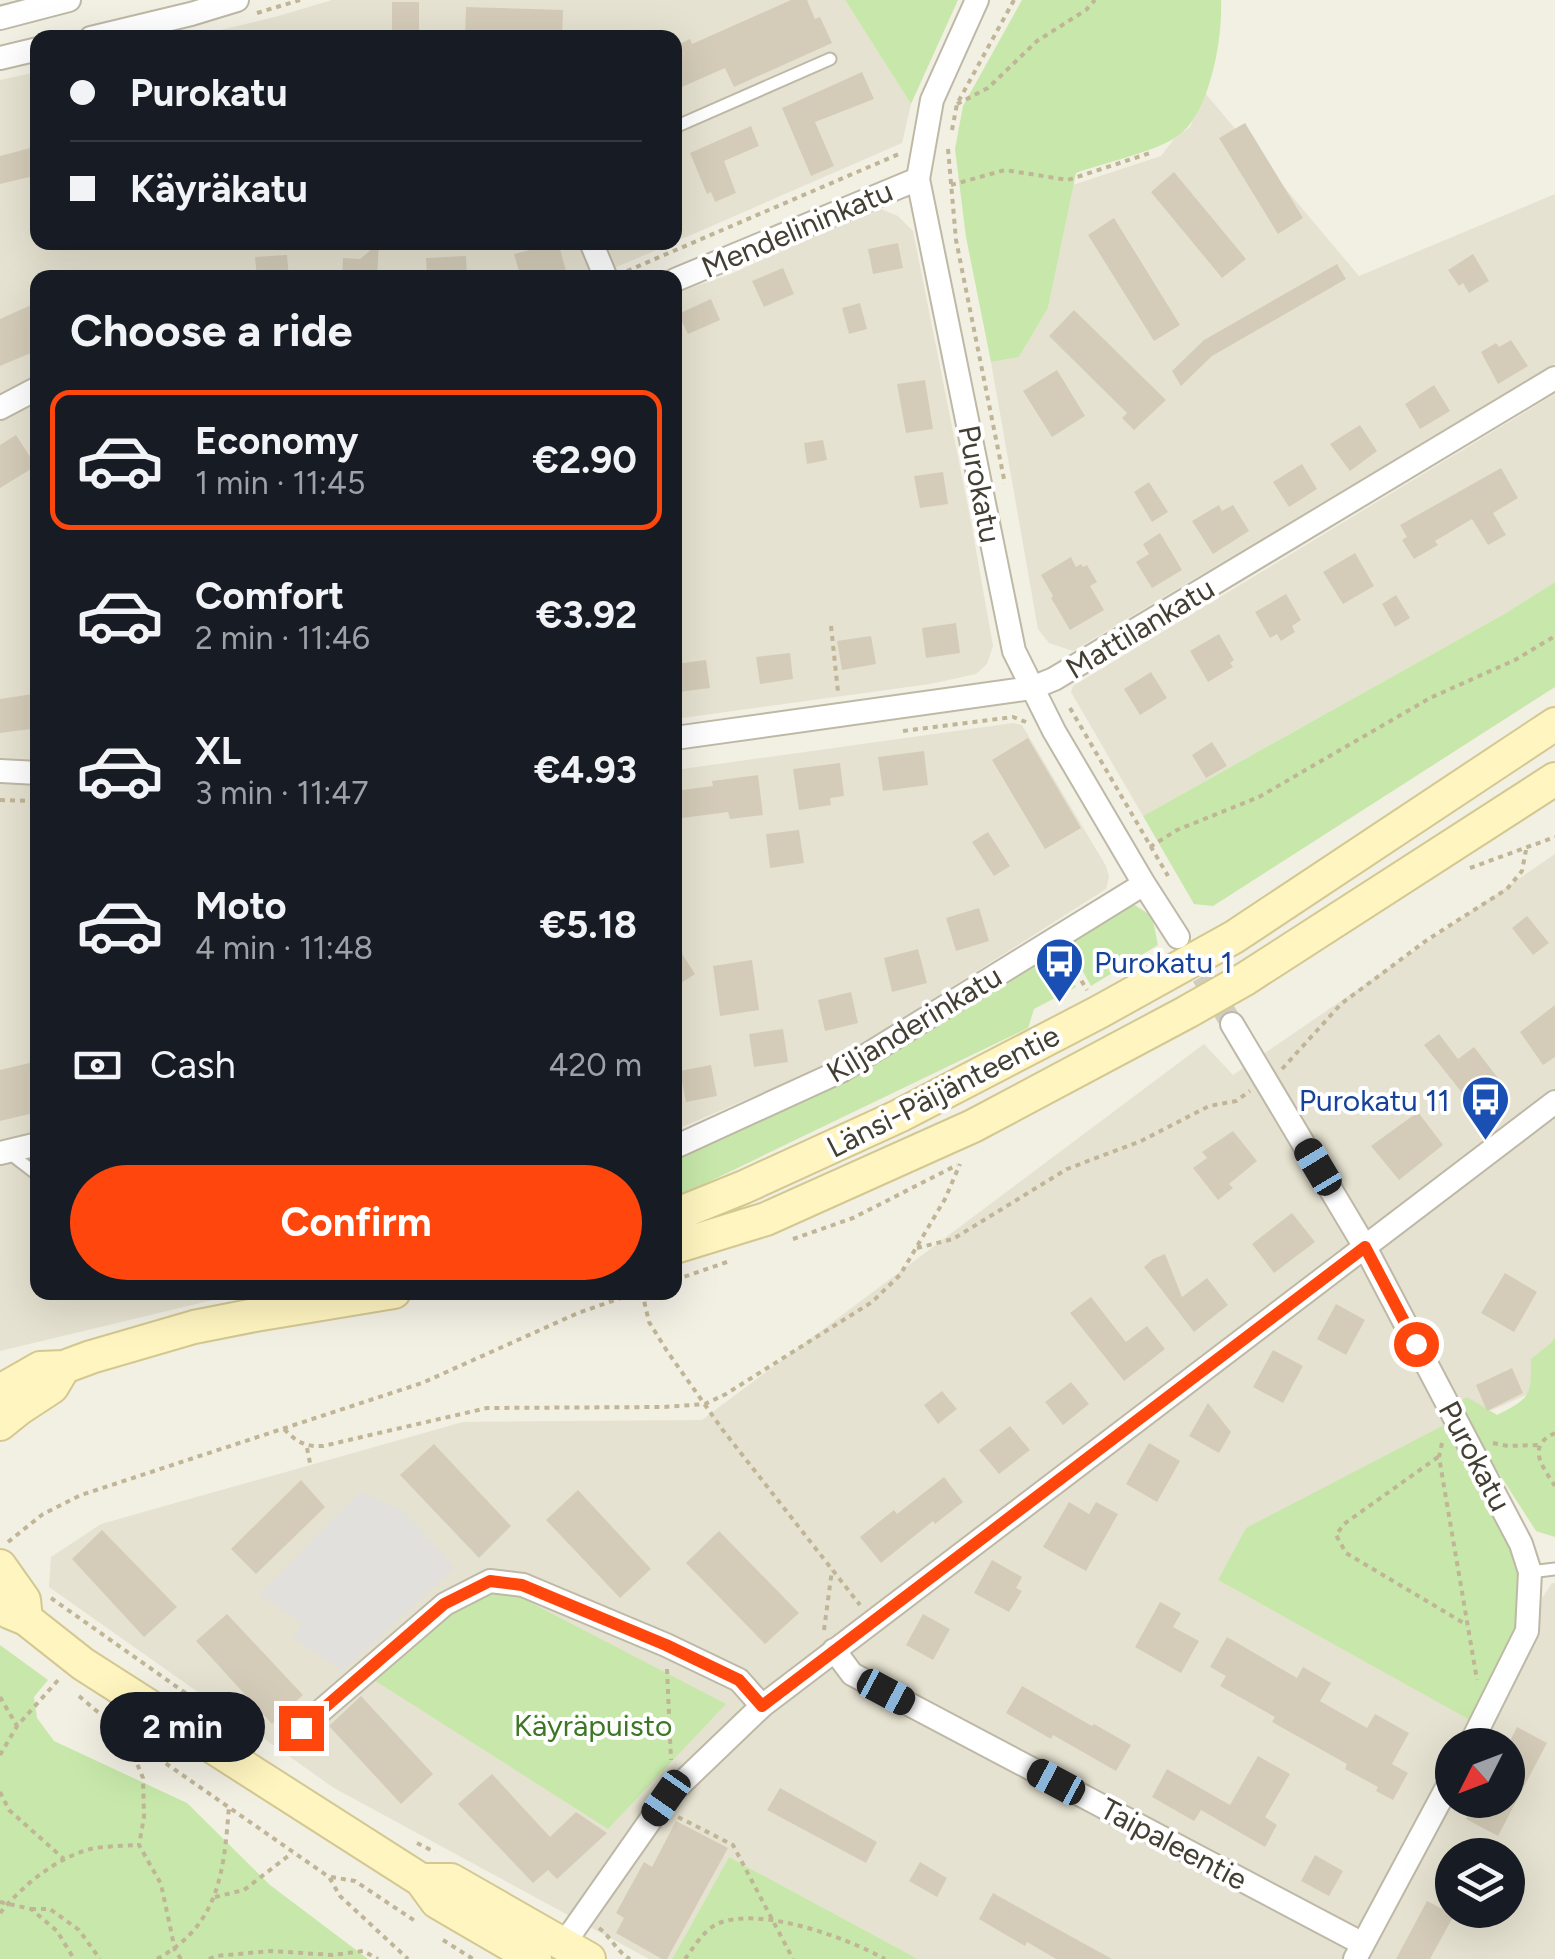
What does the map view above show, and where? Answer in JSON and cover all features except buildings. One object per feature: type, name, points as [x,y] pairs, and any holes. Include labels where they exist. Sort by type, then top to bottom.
[{"type":"main road","name":"Länsi-Päijänteentie","points":[[682,1211],[899,1116],[1100,1012],[1234,937],[1555,724]]},
{"type":"main road","name":"Länsi-Päijänteentie","points":[[682,1245],[766,1218],[973,1126],[1187,1012],[1555,779]]},
{"type":"main road","points":[[0,1391],[40,1368],[64,1367],[194,1327],[346,1300]]},
{"type":"main road","points":[[0,1424],[52,1387],[64,1367]]},
{"type":"main road","points":[[10,1551],[25,1606],[83,1664],[430,1867],[563,1954]]},
{"type":"street","points":[[0,18],[68,0]]},
{"type":"street","points":[[125,30],[237,0]]},
{"type":"street","name":"Purokatu","points":[[977,0],[932,100],[918,179],[1014,651],[1043,684],[1046,718],[1178,937]]},
{"type":"street","points":[[0,58],[30,52]]},
{"type":"street","name":"Mendelininkatu","points":[[682,277],[918,179]]},
{"type":"street","name":"Mattilankatu","points":[[682,737],[1043,684],[1555,378]]},
{"type":"street","points":[[0,408],[30,392]]},
{"type":"street","points":[[0,771],[30,772]]},
{"type":"street","name":"Kiljanderinkatu","points":[[682,1144],[840,1071],[1144,884]]},
{"type":"street","name":"Purokatu","points":[[1232,1024],[1365,1247],[1521,1544],[1530,1572],[1527,1632],[1479,1728]]},
{"type":"street","points":[[563,1954],[666,1798],[829,1642],[872,1621],[1555,1102]]},
{"type":"street","points":[[4,1152],[30,1146]]},
{"type":"street","points":[[301,1728],[444,1604],[490,1581],[522,1585],[666,1645],[739,1680],[762,1706]]},
{"type":"street","name":"Taipaleentie","points":[[829,1642],[852,1674],[1359,1951]]},
{"type":"street","points":[[1359,1951],[1435,1810]]},
{"type":"lane","points":[[682,124],[830,59]]},
{"type":"lane","points":[[4,1152],[30,1169]]},
{"type":"lane","points":[[1530,1572],[1555,1569]]},
{"type":"path","points":[[951,134],[957,104],[1014,0]]},
{"type":"path","points":[[957,104],[988,88],[1037,41],[1095,0]]},
{"type":"path","points":[[682,247],[904,152],[948,148],[956,240],[1005,485]]},
{"type":"path","points":[[951,185],[1005,170],[1068,180],[1153,152]]},
{"type":"path","points":[[628,270],[675,250]]},
{"type":"path","points":[[831,626],[840,702]]},
{"type":"path","points":[[1150,846],[1177,830],[1259,797],[1430,698],[1516,660],[1555,636]]},
{"type":"path","points":[[1043,684],[1072,711],[1170,879]]},
{"type":"path","points":[[904,730],[1014,717],[1028,723],[1072,711]]},
{"type":"path","points":[[0,800],[30,801]]},
{"type":"path","points":[[916,1248],[954,1239],[1067,1169],[1141,1140],[1209,1106],[1236,1101],[1293,1060],[1341,1004],[1427,940],[1507,889],[1522,871],[1526,850]]},
{"type":"path","points":[[1057,938],[1087,990]]},
{"type":"path","points":[[284,1429],[296,1442],[323,1446],[487,1408],[705,1404],[872,1302],[900,1275],[945,1199],[960,1164]]},
{"type":"path","points":[[0,1548],[10,1551],[43,1514],[81,1494],[422,1383],[617,1300]]},
{"type":"path","points":[[642,1300],[649,1322],[667,1351],[872,1621]]},
{"type":"path","points":[[1450,1409],[1439,1456],[1484,1719]]},
{"type":"path","points":[[1555,1432],[1538,1444],[1538,1454],[1555,1486]]},
{"type":"path","points":[[1466,1438],[1508,1446],[1538,1444]]},
{"type":"path","points":[[307,1446],[310,1463]]},
{"type":"path","points":[[1439,1456],[1344,1524],[1336,1536],[1346,1553],[1467,1626]]},
{"type":"path","points":[[829,1642],[832,1569]]},
{"type":"path","points":[[25,1606],[222,1718]]},
{"type":"path","points":[[666,1645],[672,1770]]},
{"type":"path","points":[[0,1755],[17,1726],[60,1678],[125,1734],[329,1877],[340,1896],[408,1959]]},
{"type":"path","points":[[0,1697],[17,1726]]},
{"type":"path","points":[[125,1734],[143,1778],[144,1817],[138,1845],[161,1884],[175,1950],[181,1959]]},
{"type":"path","points":[[0,1792],[10,1810],[64,1858]]},
{"type":"path","points":[[157,1959],[175,1950],[216,1897],[229,1806]]},
{"type":"path","points":[[670,1812],[733,1846],[793,1959]]},
{"type":"path","points":[[404,1836],[430,1867]]},
{"type":"path","points":[[0,1907],[64,1858],[93,1848],[138,1845]]},
{"type":"path","points":[[216,1897],[244,1890],[294,1852]]},
{"type":"path","points":[[329,1877],[356,1882]]},
{"type":"path","points":[[0,1907],[8,1904],[50,1909],[79,1930],[100,1959]]},
{"type":"path","points":[[31,1909],[57,1931],[74,1959]]},
{"type":"path","points":[[685,1959],[713,1926],[734,1919],[775,1921],[824,1932],[881,1958]]},
{"type":"path","points":[[209,1959],[271,1951],[333,1957],[363,1950],[378,1959]]},
{"type":"path","points":[[271,1951],[271,1959]]},
{"type":"shaded area","points":[[332,0],[845,0],[911,104],[902,143],[682,239],[682,30],[221,30]]},
{"type":"shaded area","points":[[30,74],[30,250],[657,250],[609,270],[30,270],[30,1300],[213,1300],[0,1351],[0,80]]},
{"type":"shaded area","points":[[1205,93],[1359,276],[1555,194],[1555,364],[1073,651],[1049,643],[1038,629],[991,362],[1019,357],[1048,308],[1073,185],[1161,156],[1190,127]]},
{"type":"shaded area","points":[[878,208],[898,216],[913,231],[993,646],[987,664],[976,674],[930,684],[682,718],[682,291],[726,276]]},
{"type":"shaded area","points":[[1555,394],[1555,582],[1143,816],[1071,692],[1073,686]]},
{"type":"shaded area","points":[[1013,723],[1022,725],[1106,866],[1106,889],[832,1063],[682,1127],[682,769]]},
{"type":"shaded area","points":[[1555,854],[1555,1382],[1474,1418],[1218,1580],[1485,1728],[1435,1728],[1435,1818],[1525,1818],[1525,1728],[1490,1728],[1532,1641],[1542,1598],[1555,1583],[1555,1959],[918,1959],[729,1857],[672,1959],[649,1959],[334,1788],[49,1587],[51,1557],[101,1524],[463,1422],[702,1420],[1204,1044],[1233,1075]]},
{"type":"shaded area","points":[[360,1492],[402,1510],[455,1568],[342,1671],[293,1637],[303,1624],[259,1595]]},
{"type":"green space","points":[[845,0],[958,0],[911,104]]},
{"type":"green space","points":[[1022,0],[1221,0],[1220,34],[1206,93],[1189,125],[1178,136],[1076,173],[1048,308],[1019,357],[991,362],[966,237],[955,149],[963,106]]},
{"type":"green space","points":[[1555,582],[1555,687],[1213,906],[1194,904],[1143,816]]},
{"type":"green space","points":[[1128,901],[1152,916],[1158,945],[1091,986],[1068,944]]},
{"type":"green space","points":[[1053,953],[1076,987],[1034,1009],[1028,1028],[682,1195],[682,1151]]},
{"type":"green space","points":[[1555,1337],[1555,1537],[1536,1531],[1466,1422],[1458,1402],[1467,1397],[1497,1415],[1517,1404],[1529,1389],[1531,1359]]},
{"type":"green space","points":[[1448,1423],[1510,1541],[1522,1575],[1516,1634],[1470,1720],[1218,1580],[1246,1528]]},
{"type":"green space","name":"Käyräpuisto","points":[[488,1590],[520,1597],[726,1704],[608,1829],[374,1680],[450,1615]]},
{"type":"green space","points":[[0,1645],[48,1680],[34,1697],[37,1718],[54,1741],[187,1803],[270,1885],[368,1959],[0,1959]]},
{"type":"green space","points":[[729,1857],[918,1959],[672,1959]]},
{"type":"tunnel","points":[[1185,948],[1232,1024]]},
{"type":"place","name":"Purokatu 1","points":[[1059,1004]]},
{"type":"place","name":"Purokatu 11","points":[[1485,1142]]},
{"type":"route","points":[[301,1728],[444,1604],[490,1581],[522,1585],[666,1645],[739,1680],[762,1706],[1365,1247],[1416,1344]]}]
